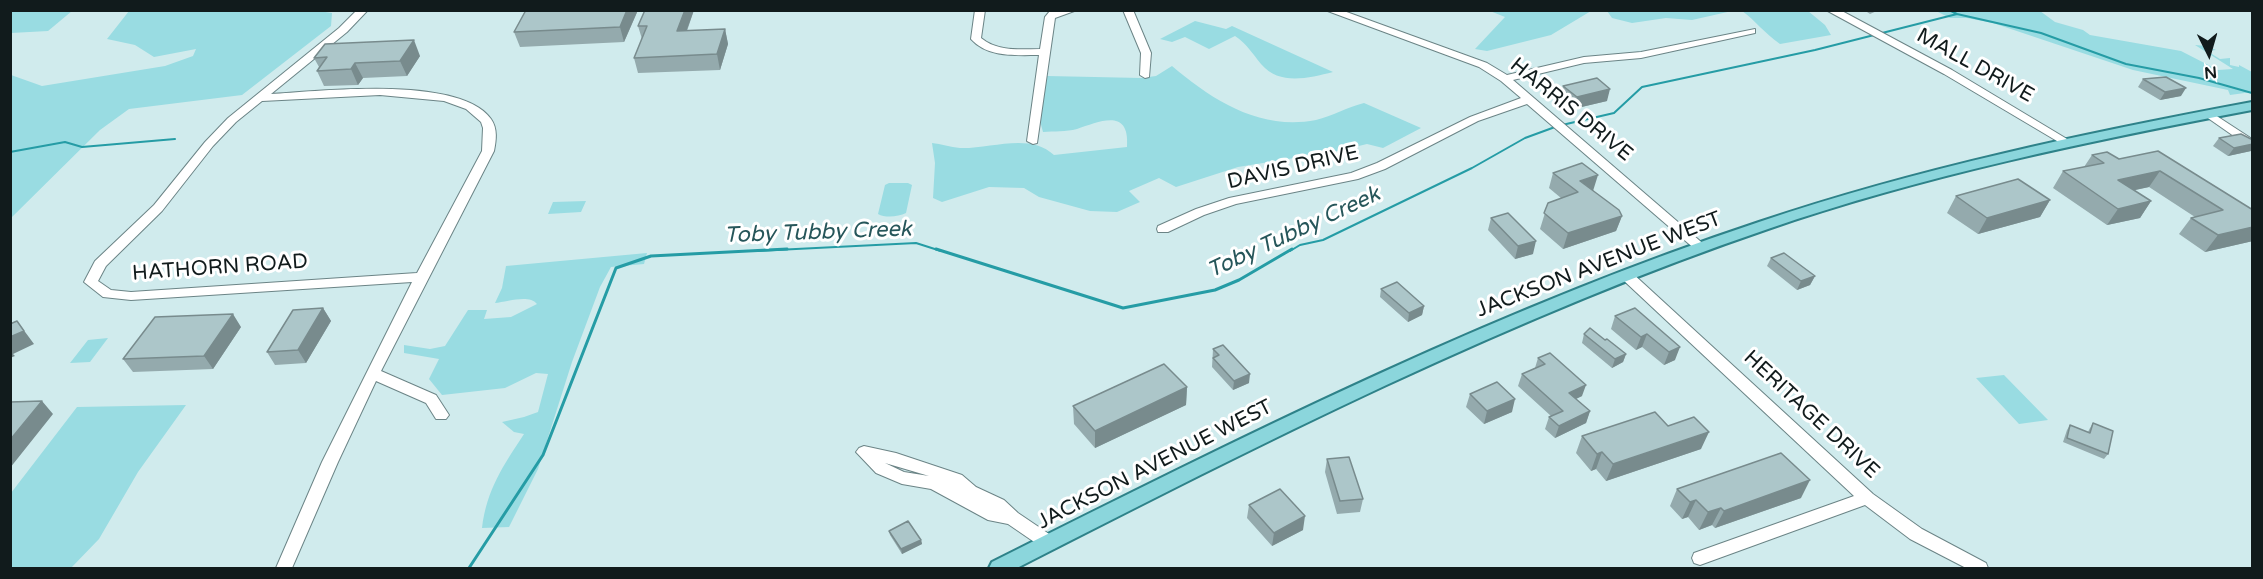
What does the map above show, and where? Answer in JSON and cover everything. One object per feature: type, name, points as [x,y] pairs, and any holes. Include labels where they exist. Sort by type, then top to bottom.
[{"type":"main road","name":"JACKSON AVENUE WEST","points":[[999,568],[1212,460],[1401,370],[1549,306],[1701,247],[1910,181],[2066,142],[2253,105]]},
{"type":"street","name":"HATHORN ROAD","points":[[363,10],[344,30],[232,120],[209,144],[158,208],[99,264],[91,282],[108,294],[131,296],[420,277]]},
{"type":"street","points":[[980,10],[976,39],[981,44],[1002,51],[1044,52]]},
{"type":"street","points":[[1128,10],[1146,53],[1145,75]]},
{"type":"street","name":"HARRIS DRIVE","points":[[1330,10],[1483,66],[1505,79],[1701,247]]},
{"type":"street","name":"MALL DRIVE","points":[[1831,10],[1947,72],[2066,142]]},
{"type":"street","points":[[1033,141],[1050,17],[1065,11]]},
{"type":"street","points":[[1505,79],[1584,60],[1641,55],[1751,30]]},
{"type":"street","points":[[259,98],[418,92],[461,101],[482,115],[491,134],[488,151],[420,277],[317,486],[284,568]]},
{"type":"street","name":"DAVIS DRIVE","points":[[1163,229],[1200,212],[1233,201],[1354,176],[1381,166],[1474,119],[1530,99]]},
{"type":"street","points":[[2209,114],[2253,144]]},
{"type":"street","name":"HERITAGE DRIVE","points":[[1626,275],[1867,498],[1916,534],[1980,568]]},
{"type":"street","points":[[373,374],[400,383],[431,399],[441,415]]},
{"type":"street","points":[[1012,518],[994,515],[934,483],[903,478],[882,470],[864,452],[897,459],[956,479],[970,491],[998,505],[1012,518],[1049,543]]},
{"type":"street","points":[[1700,558],[1867,498]]},
{"type":"shaded area","points":[[10,11],[72,11],[48,31],[11,33]]},
{"type":"shaded area","points":[[129,11],[319,11],[332,13],[331,26],[242,95],[129,109],[100,130],[11,218],[11,75],[42,86],[165,66],[193,56],[196,49],[154,57],[135,45],[107,39]]},
{"type":"shaded area","points":[[1490,11],[1591,11],[1551,35],[1487,51],[1475,49],[1505,17]]},
{"type":"shaded area","points":[[1607,11],[1732,11],[1692,20],[1666,18],[1632,23],[1612,18]]},
{"type":"shaded area","points":[[1742,11],[1808,11],[1825,25],[1831,35],[1780,44]]},
{"type":"shaded area","points":[[1936,11],[2040,11],[2055,22],[2083,30],[2090,35],[2181,51],[2218,70],[2233,69],[2195,45],[2207,46],[2216,50],[2207,51],[2220,59],[2230,58],[2230,65],[2239,67],[2239,65],[2252,72],[2252,92],[2230,95],[2228,90],[2133,70],[1993,23],[1967,18],[1950,18]]},
{"type":"shaded area","points":[[1195,21],[1226,29],[1232,26],[1333,72],[1304,78],[1286,78],[1277,75],[1261,64],[1246,45],[1235,36],[1209,49],[1185,37],[1172,42],[1160,39]]},
{"type":"shaded area","points":[[1172,66],[1220,101],[1256,117],[1295,122],[1316,120],[1364,103],[1421,128],[1383,148],[1367,144],[1338,151],[1238,167],[1176,187],[1159,178],[1129,191],[1140,202],[1117,212],[1090,211],[1039,197],[1024,188],[989,187],[942,202],[933,198],[935,163],[932,143],[960,148],[1009,143],[1033,144],[1054,155],[1127,147],[1127,134],[1124,126],[1111,120],[1073,130],[1043,132],[1040,121],[1047,76],[1141,78],[1156,76]]},
{"type":"shaded area","points":[[889,183],[912,185],[906,213],[892,216],[878,214],[885,185]]},
{"type":"shaded area","points":[[586,201],[581,212],[548,214],[553,202]]},
{"type":"shaded area","points":[[647,253],[644,264],[611,267],[600,287],[572,362],[538,469],[509,527],[482,528],[492,490],[524,434],[514,432],[502,422],[538,412],[548,374],[536,373],[505,388],[442,395],[429,379],[439,359],[404,353],[404,345],[430,349],[445,346],[468,310],[487,310],[484,319],[511,317],[537,304],[529,299],[495,303],[502,288],[506,266]]},
{"type":"shaded area","points":[[108,338],[90,362],[70,363],[88,340]]},
{"type":"shaded area","points":[[2004,375],[2048,420],[2019,424],[1976,378]]},
{"type":"shaded area","points":[[186,405],[138,472],[99,539],[71,568],[11,568],[11,493],[77,407]]},
{"type":"building","points":[[526,10],[627,10],[620,27],[514,32]]},
{"type":"building","points":[[645,10],[685,10],[677,31],[725,29],[717,54],[634,58],[647,26],[638,26]]},
{"type":"building","points":[[414,40],[400,61],[355,63],[351,69],[317,71],[327,57],[314,58],[325,44]]},
{"type":"building","points":[[2166,77],[2186,88],[2165,92],[2143,79]]},
{"type":"building","points":[[1597,78],[1610,89],[1577,97],[1563,86]]},
{"type":"building","points":[[2241,134],[2253,140],[2253,144],[2234,148],[2219,138]]},
{"type":"building","points":[[2158,151],[2253,210],[2253,227],[2218,235],[2191,218],[2223,210],[2160,171],[2118,180],[2151,201],[2118,209],[2063,171],[2104,163],[2092,155],[2107,152],[2119,159]]},
{"type":"building","points":[[1582,163],[1598,175],[1580,181],[1619,210],[1622,216],[1568,233],[1544,213],[1548,203],[1578,192],[1553,173]]},
{"type":"building","points":[[2018,179],[2050,200],[1987,218],[1956,196]]},
{"type":"building","points":[[1508,213],[1536,241],[1518,246],[1491,218]]},
{"type":"building","points":[[1784,253],[1815,276],[1801,281],[1771,258]]},
{"type":"building","points":[[1397,282],[1424,306],[1409,313],[1381,289]]},
{"type":"building","points":[[323,308],[298,350],[267,352],[293,310]]},
{"type":"building","points":[[1635,308],[1680,347],[1669,352],[1647,334],[1641,337],[1615,316]]},
{"type":"building","points":[[233,314],[204,356],[123,359],[155,317]]},
{"type":"building","points":[[17,321],[24,331],[10,337],[10,324]]},
{"type":"building","points":[[1590,328],[1626,354],[1615,359],[1584,334]]},
{"type":"building","points":[[1223,345],[1250,374],[1234,381],[1213,358],[1219,355],[1213,349]]},
{"type":"building","points":[[1550,353],[1586,385],[1569,393],[1590,411],[1559,426],[1549,417],[1563,411],[1522,374],[1545,364],[1538,358]]},
{"type":"building","points":[[1164,364],[1187,387],[1095,431],[1073,406]]},
{"type":"building","points":[[1497,382],[1515,399],[1487,411],[1470,394]]},
{"type":"building","points":[[42,401],[10,440],[10,402]]},
{"type":"building","points":[[1655,412],[1668,426],[1694,417],[1709,432],[1613,464],[1602,452],[1597,454],[1582,436]]},
{"type":"building","points":[[2093,423],[2113,431],[2108,454],[2067,438],[2070,425],[2090,433]]},
{"type":"building","points":[[1781,453],[1810,480],[1724,511],[1721,508],[1708,512],[1696,500],[1690,502],[1677,489]]},
{"type":"building","points":[[1349,457],[1363,499],[1340,501],[1327,459]]},
{"type":"building","points":[[1280,489],[1305,516],[1274,533],[1249,505]]},
{"type":"building","points":[[908,521],[921,540],[901,549],[889,531]]},
{"type":"waterway","name":"Toby Tubby Creek","points":[[1949,10],[1957,14]]},
{"type":"waterway","name":"Toby Tubby Creek","points":[[1562,125],[1614,113],[1642,87],[1815,50],[1957,14]]},
{"type":"waterway","name":"Toby Tubby Creek","points":[[1957,14],[2041,33],[2126,64],[2199,78],[2252,93]]},
{"type":"waterway","name":"Toby Tubby Creek","points":[[1290,251],[1300,245],[1323,240],[1472,168],[1525,138],[1555,127]]},
{"type":"waterway","points":[[10,152],[65,142],[82,147],[175,139]]},
{"type":"waterway","name":"Toby Tubby Creek","points":[[756,251],[916,243],[941,251]]},
{"type":"waterway","name":"Toby Tubby Creek","points":[[469,568],[543,455],[616,268],[651,256],[787,249]]},
{"type":"waterway","name":"Toby Tubby Creek","points":[[936,249],[1123,308],[1215,290],[1239,280],[1292,249]]}]
